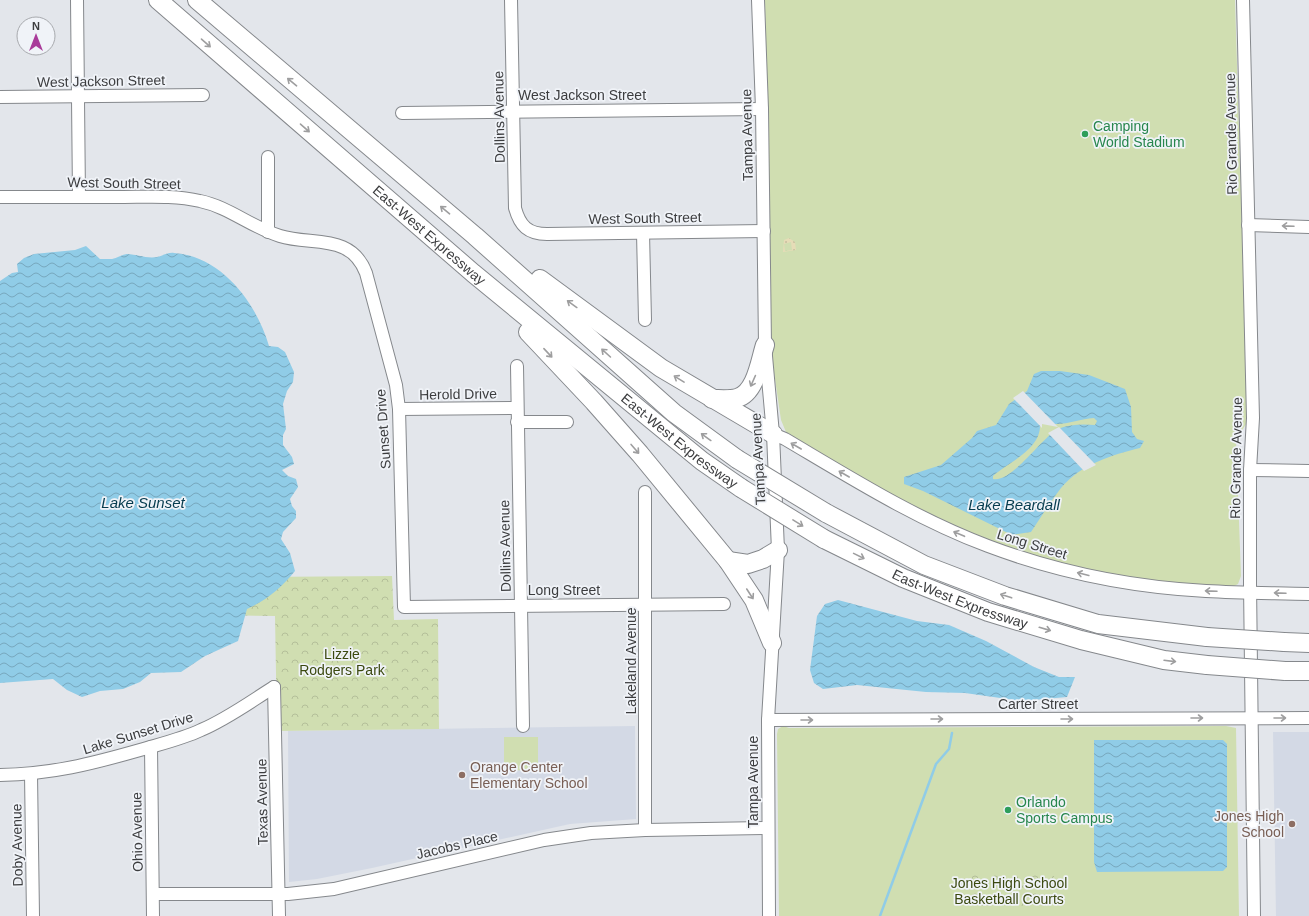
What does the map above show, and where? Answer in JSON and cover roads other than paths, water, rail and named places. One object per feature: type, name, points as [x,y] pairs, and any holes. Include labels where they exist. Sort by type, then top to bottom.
[{"type":"highway","name":"East-West Expressway","points":[[158,0],[473,273],[702,462],[824,539],[903,578],[988,612],[1081,640],[1156,658],[1207,666],[1309,671]]},
{"type":"highway","name":"East-West Expressway","points":[[196,0],[475,236],[674,413],[738,459],[826,513],[924,566],[1005,596],[1098,624],[1207,637],[1309,643]]},
{"type":"highway","points":[[475,236],[498,246],[614,335],[661,368],[773,434]]},
{"type":"highway","points":[[473,273],[594,402],[728,561],[754,600],[772,643]]},
{"type":"highway","points":[[712,399],[738,398],[749,390],[754,382],[765,345]]},
{"type":"highway","points":[[728,561],[748,564],[778,550]]},
{"type":"street","points":[[77,0],[79,197]]},
{"type":"street","name":"Dollins Avenue","points":[[512,0],[515,208],[518,218],[528,230]]},
{"type":"street","name":"Tampa Avenue","points":[[758,0],[762,109],[765,345],[773,434],[778,550],[768,720],[769,916]]},
{"type":"street","name":"Rio Grande Avenue","points":[[1243,0],[1253,418],[1250,470],[1250,592],[1254,916]]},
{"type":"street","name":"West Jackson Street","points":[[0,97],[203,95]]},
{"type":"street","name":"West Jackson Street","points":[[402,113],[762,109]]},
{"type":"street","points":[[268,157],[268,232]]},
{"type":"street","name":"West South Street","points":[[0,197],[176,197],[223,207],[268,232],[281,237],[334,244],[355,255]]},
{"type":"street","points":[[1248,225],[1309,227]]},
{"type":"street","name":"West South Street","points":[[528,230],[536,234],[764,231]]},
{"type":"street","points":[[643,233],[645,320]]},
{"type":"street","name":"Sunset Drive","points":[[355,255],[363,263],[396,385],[399,409],[404,607]]},
{"type":"street","name":"Dollins Avenue","points":[[517,366],[523,726]]},
{"type":"street","name":"Herold Drive","points":[[399,409],[517,408]]},
{"type":"street","points":[[517,422],[567,422]]},
{"type":"street","name":"Long Street","points":[[773,434],[785,439],[887,499],[952,532],[995,549],[1038,563],[1123,582],[1206,591],[1309,594]]},
{"type":"street","points":[[1250,470],[1309,471]]},
{"type":"street","name":"Lakeland Avenue","points":[[645,492],[645,830]]},
{"type":"street","name":"Long Street","points":[[404,607],[724,604]]},
{"type":"street","name":"Lake Sunset Drive","points":[[0,775],[31,774],[89,765],[151,747],[201,730],[226,717],[274,687]]},
{"type":"street","name":"Texas Avenue","points":[[274,687],[279,916]]},
{"type":"street","name":"Carter Street","points":[[768,720],[1309,718]]},
{"type":"street","name":"Ohio Avenue","points":[[151,747],[153,916]]},
{"type":"street","name":"Doby Avenue","points":[[31,774],[33,916]]},
{"type":"street","name":"Jacobs Place","points":[[153,894],[279,894],[334,889],[544,840],[591,833],[645,830],[768,828]]},
{"type":"water","name":"Lake Sunset","points":[[86,246],[100,259],[112,259],[127,254],[145,257],[157,257],[172,253],[191,256],[207,263],[222,273],[235,285],[256,314],[269,346],[278,347],[285,352],[294,372],[293,382],[287,391],[283,404],[286,429],[283,435],[283,445],[292,457],[294,464],[282,470],[288,476],[296,479],[298,487],[290,499],[292,506],[296,511],[296,518],[283,532],[281,539],[290,553],[295,571],[273,593],[261,602],[247,609],[238,641],[205,656],[181,672],[151,673],[140,682],[123,689],[100,691],[82,697],[67,690],[53,679],[0,683],[0,281],[12,273],[18,272],[17,264],[24,258],[34,254],[75,250]]},
{"type":"water","name":"Lake Beardall","points":[[1041,371],[1060,371],[1089,375],[1125,389],[1131,407],[1132,432],[1137,439],[1144,441],[1140,448],[1108,457],[1078,473],[1061,488],[1031,532],[1012,535],[923,491],[904,484],[904,477],[941,465],[972,438],[977,431],[996,425],[1009,404],[1027,391],[1034,374]],"holes":[[[1094,418],[1097,421],[1095,425],[1076,425],[1058,429],[1043,441],[1009,474],[1001,478],[993,479],[993,476],[1030,448],[1039,434],[1040,425],[1044,422],[1050,424],[1063,424]]]},
{"type":"water","points":[[838,600],[917,621],[949,625],[986,641],[1034,667],[1059,677],[1075,677],[1067,697],[1022,701],[965,693],[926,692],[857,685],[823,689],[814,683],[810,670],[817,616],[825,604]]},
{"type":"water","points":[[1094,740],[1223,740],[1227,744],[1227,867],[1223,871],[1097,872],[1094,862]]},
{"type":"waterway","points":[[880,916],[936,764],[949,749],[952,733]]},
{"type":"place","name":"Camping World Stadium","points":[[1085,134]]},
{"type":"place","name":"Orange Center Elementary School","points":[[462,775]]},
{"type":"place","name":"Orlando Sports Campus","points":[[1008,810]]},
{"type":"place","name":"Jones High School","points":[[1292,824]]},
{"type":"park label","name":"Lizzie Rodgers Park","points":[[342,662]]},
{"type":"park label","name":"Jones High School Basketball Courts","points":[[1009,892]]}]
